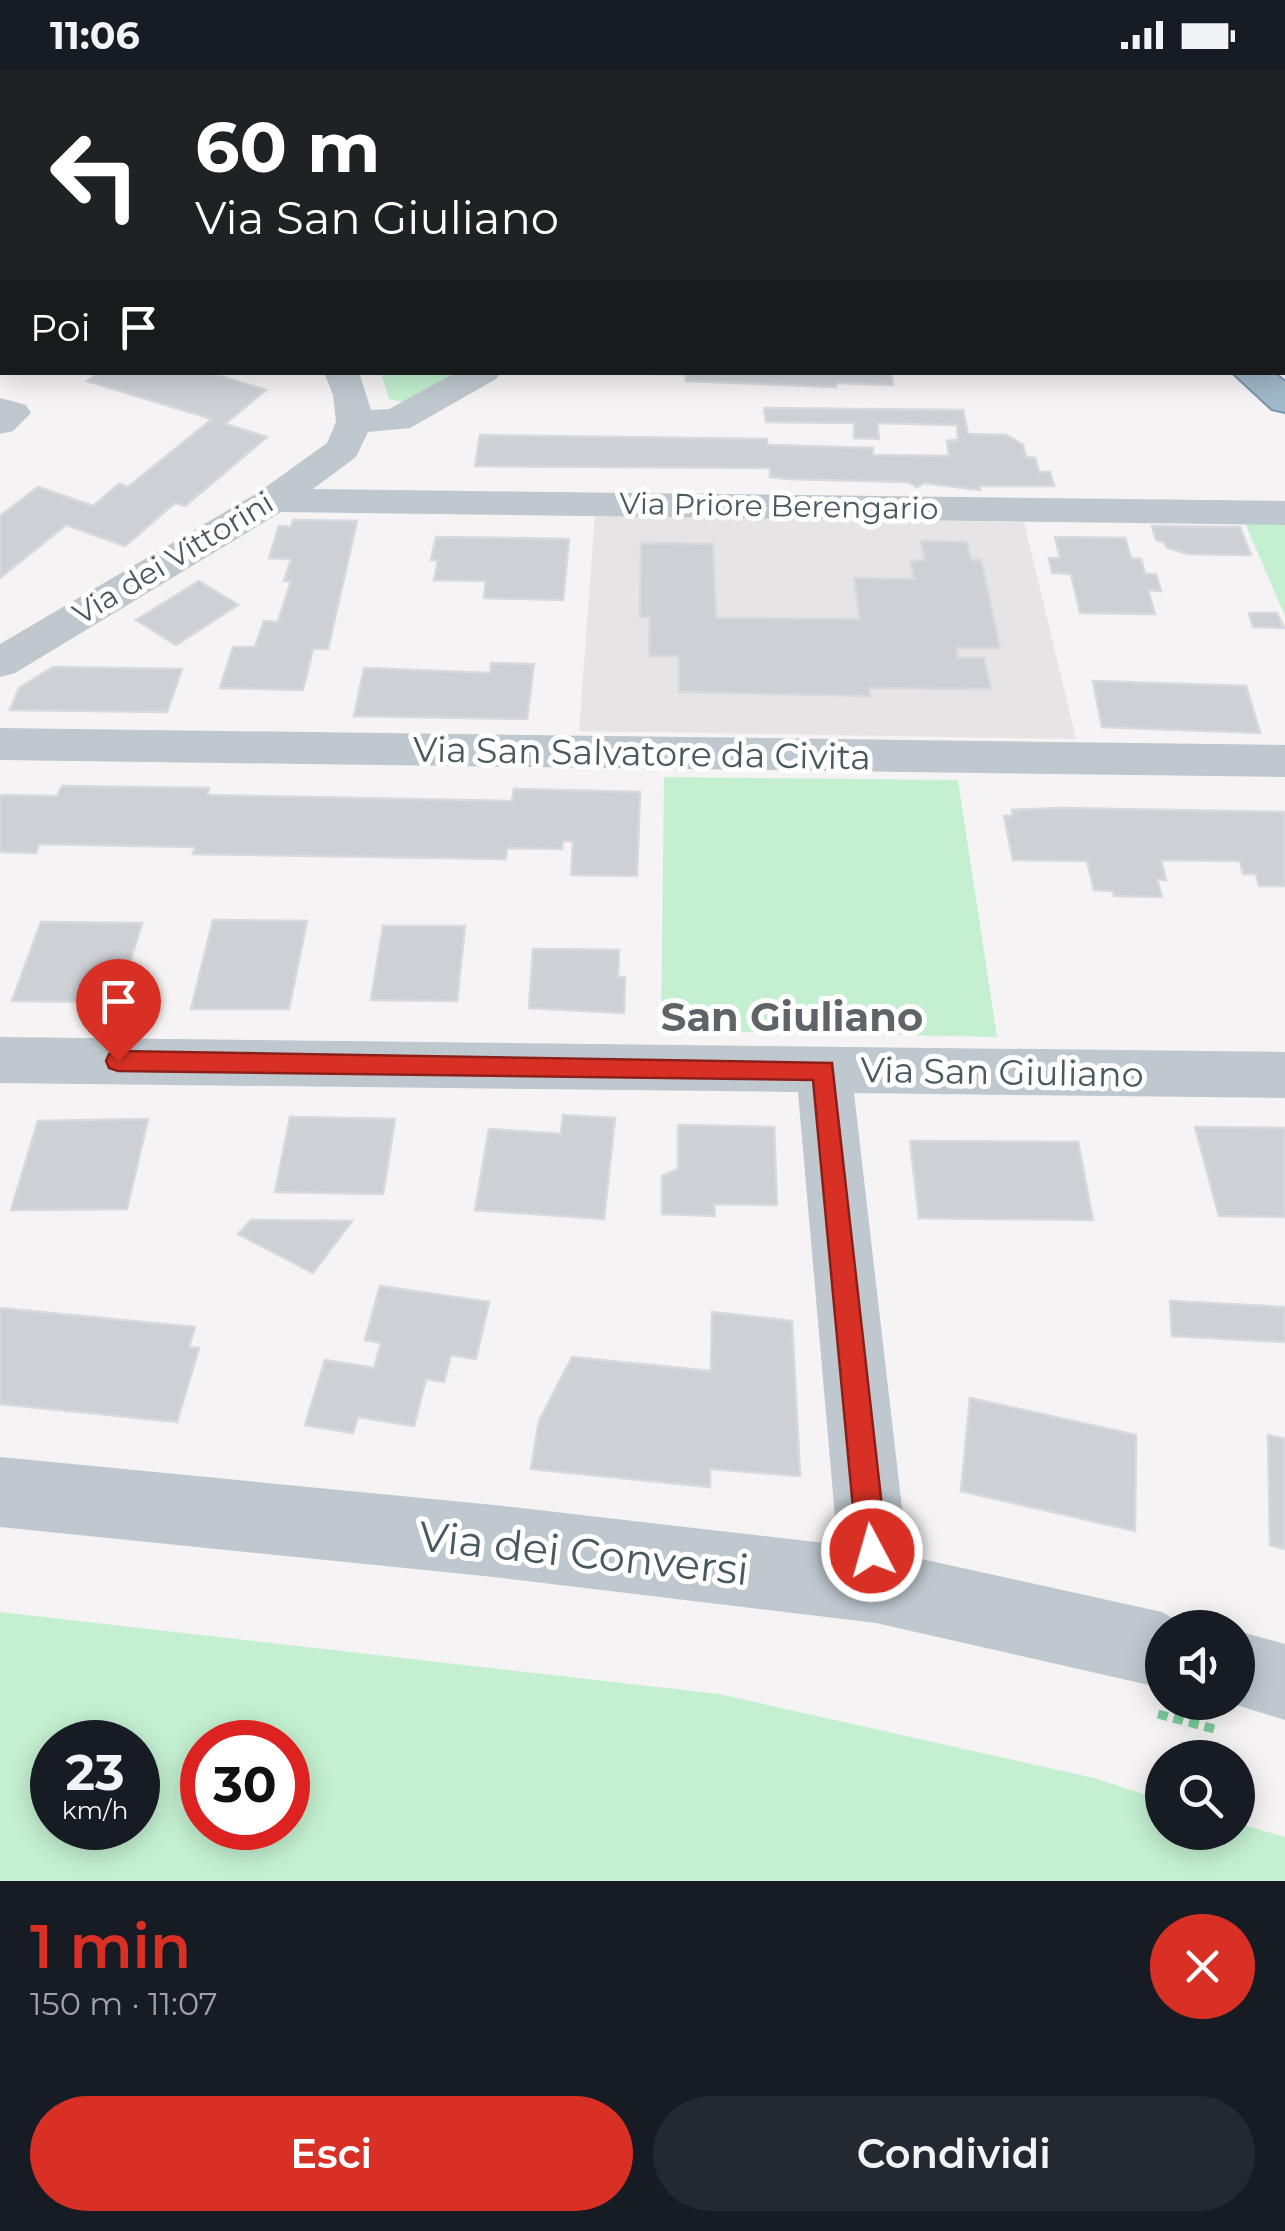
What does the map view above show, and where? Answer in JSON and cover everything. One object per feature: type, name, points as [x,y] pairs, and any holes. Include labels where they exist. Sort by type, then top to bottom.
[{"type":"highway","points":[[1254,375],[1285,401]]},
{"type":"street","points":[[342,375],[351,396],[349,435]]},
{"type":"street","name":"Via dei Vittorini","points":[[0,662],[273,500],[349,435],[397,420],[479,375]]},
{"type":"street","points":[[0,409],[14,413],[0,423]]},
{"type":"street","name":"Via Priore Berengario","points":[[273,500],[1285,513]]},
{"type":"street","name":"Via San Salvatore da Civita","points":[[0,744],[1285,761]]},
{"type":"street","name":"Via San Giuliano","points":[[0,1060],[1285,1075]]},
{"type":"street","points":[[824,1070],[876,1586]]},
{"type":"street","name":"Via dei Conversi","points":[[0,1492],[494,1541],[876,1586],[1145,1677]]},
{"type":"street","points":[[1255,1693],[1285,1682]]},
{"type":"shaded area","points":[[595,515],[1024,522],[1076,739],[579,731]]},
{"type":"green space","points":[[382,375],[463,375],[411,404],[389,399]]},
{"type":"green space","points":[[1245,523],[1285,523],[1285,616]]},
{"type":"green space","points":[[664,777],[958,780],[997,1037],[661,1030]]},
{"type":"green space","points":[[0,1612],[719,1694],[1094,1778],[1145,1794],[1145,1850],[1255,1850],[1255,1828],[1285,1837],[1285,1881],[0,1881]]},
{"type":"building","points":[[96,375],[217,375],[266,390],[225,424],[267,437],[185,506],[175,503],[125,546],[66,525],[0,578],[0,516],[38,487],[93,506],[119,484],[128,487],[212,419],[87,381]]},
{"type":"building","points":[[686,375],[891,375],[893,385],[836,383],[836,387],[686,381]]},
{"type":"building","points":[[764,408],[963,410],[968,434],[1007,435],[1023,445],[1026,457],[1035,458],[1039,472],[1050,472],[1054,486],[979,486],[980,490],[924,483],[917,487],[908,482],[789,479],[770,477],[770,468],[475,466],[480,435],[767,439],[767,445],[873,448],[873,455],[949,456],[947,441],[958,440],[957,425],[877,423],[879,439],[854,438],[854,423],[766,422]]},
{"type":"building","points":[[293,520],[357,521],[328,649],[313,649],[303,690],[220,688],[233,647],[255,647],[264,621],[278,622],[291,581],[284,581],[291,559],[269,558],[279,526],[291,527]]},
{"type":"building","points":[[1152,526],[1240,527],[1251,555],[1188,554],[1167,548],[1164,542],[1156,540]]},
{"type":"building","points":[[436,537],[569,539],[563,600],[484,598],[486,581],[434,580],[438,560],[431,560]]},
{"type":"building","points":[[1055,537],[1125,538],[1131,558],[1141,559],[1145,574],[1156,574],[1161,591],[1148,590],[1155,614],[1080,613],[1071,574],[1052,573],[1049,558],[1060,558]]},
{"type":"building","points":[[921,541],[967,542],[971,560],[981,560],[1000,648],[956,648],[958,658],[984,658],[991,689],[869,688],[870,696],[679,692],[679,656],[649,656],[650,617],[640,617],[641,543],[713,544],[716,618],[860,619],[854,578],[914,579],[911,561],[925,560]]},
{"type":"building","points":[[199,581],[238,605],[176,645],[136,620]]},
{"type":"building","points":[[1249,613],[1277,613],[1284,628],[1253,627]]},
{"type":"building","points":[[491,663],[534,664],[527,719],[354,716],[364,668],[490,673]]},
{"type":"building","points":[[53,667],[182,669],[167,712],[10,710],[19,688]]},
{"type":"building","points":[[1093,681],[1246,686],[1260,733],[1102,727]]},
{"type":"building","points":[[62,786],[209,788],[207,795],[512,801],[514,789],[640,792],[637,876],[571,875],[573,841],[563,841],[562,849],[507,848],[506,859],[193,854],[195,847],[39,844],[36,853],[0,852],[0,795],[57,796]]},
{"type":"building","points":[[1012,810],[1285,812],[1285,886],[1259,886],[1256,874],[1243,874],[1240,861],[1161,860],[1166,880],[1157,879],[1162,897],[1114,896],[1113,891],[1094,890],[1087,861],[1013,860],[1004,816],[1013,816]]},
{"type":"building","points":[[213,920],[307,921],[289,1009],[191,1009]]},
{"type":"building","points":[[41,922],[142,923],[118,1002],[12,1001]]},
{"type":"building","points":[[383,926],[465,926],[457,1001],[371,1000]]},
{"type":"building","points":[[533,949],[619,950],[618,977],[625,977],[624,1013],[529,1008]]},
{"type":"building","points":[[563,1115],[615,1118],[604,1219],[475,1210],[489,1129],[561,1134]]},
{"type":"building","points":[[290,1117],[395,1119],[383,1194],[275,1192]]},
{"type":"building","points":[[148,1119],[127,1209],[11,1210],[38,1121]]},
{"type":"building","points":[[678,1125],[774,1127],[777,1205],[714,1204],[715,1216],[662,1214],[662,1176],[678,1169]]},
{"type":"building","points":[[1195,1127],[1285,1128],[1285,1217],[1219,1216]]},
{"type":"building","points":[[910,1141],[1078,1142],[1093,1220],[919,1218]]},
{"type":"building","points":[[251,1220],[352,1221],[313,1273],[238,1234]]},
{"type":"building","points":[[380,1286],[489,1302],[476,1359],[451,1355],[444,1382],[426,1379],[414,1426],[358,1417],[353,1433],[305,1425],[325,1360],[374,1368],[381,1343],[365,1340]]},
{"type":"building","points":[[1170,1301],[1285,1307],[1285,1342],[1172,1336]]},
{"type":"building","points":[[0,1308],[195,1327],[189,1347],[199,1348],[177,1422],[0,1404]]},
{"type":"building","points":[[712,1312],[792,1321],[800,1476],[710,1469],[710,1487],[531,1469],[539,1421],[572,1357],[711,1371]]},
{"type":"building","points":[[970,1398],[1136,1435],[1135,1531],[961,1491]]},
{"type":"building","points":[[1268,1435],[1285,1439],[1285,1549],[1270,1545]]},
{"type":"district","name":"San Giuliano","points":[[792,1016]]},
{"type":"route","points":[[118,1061],[824,1070],[872,1551]]}]
